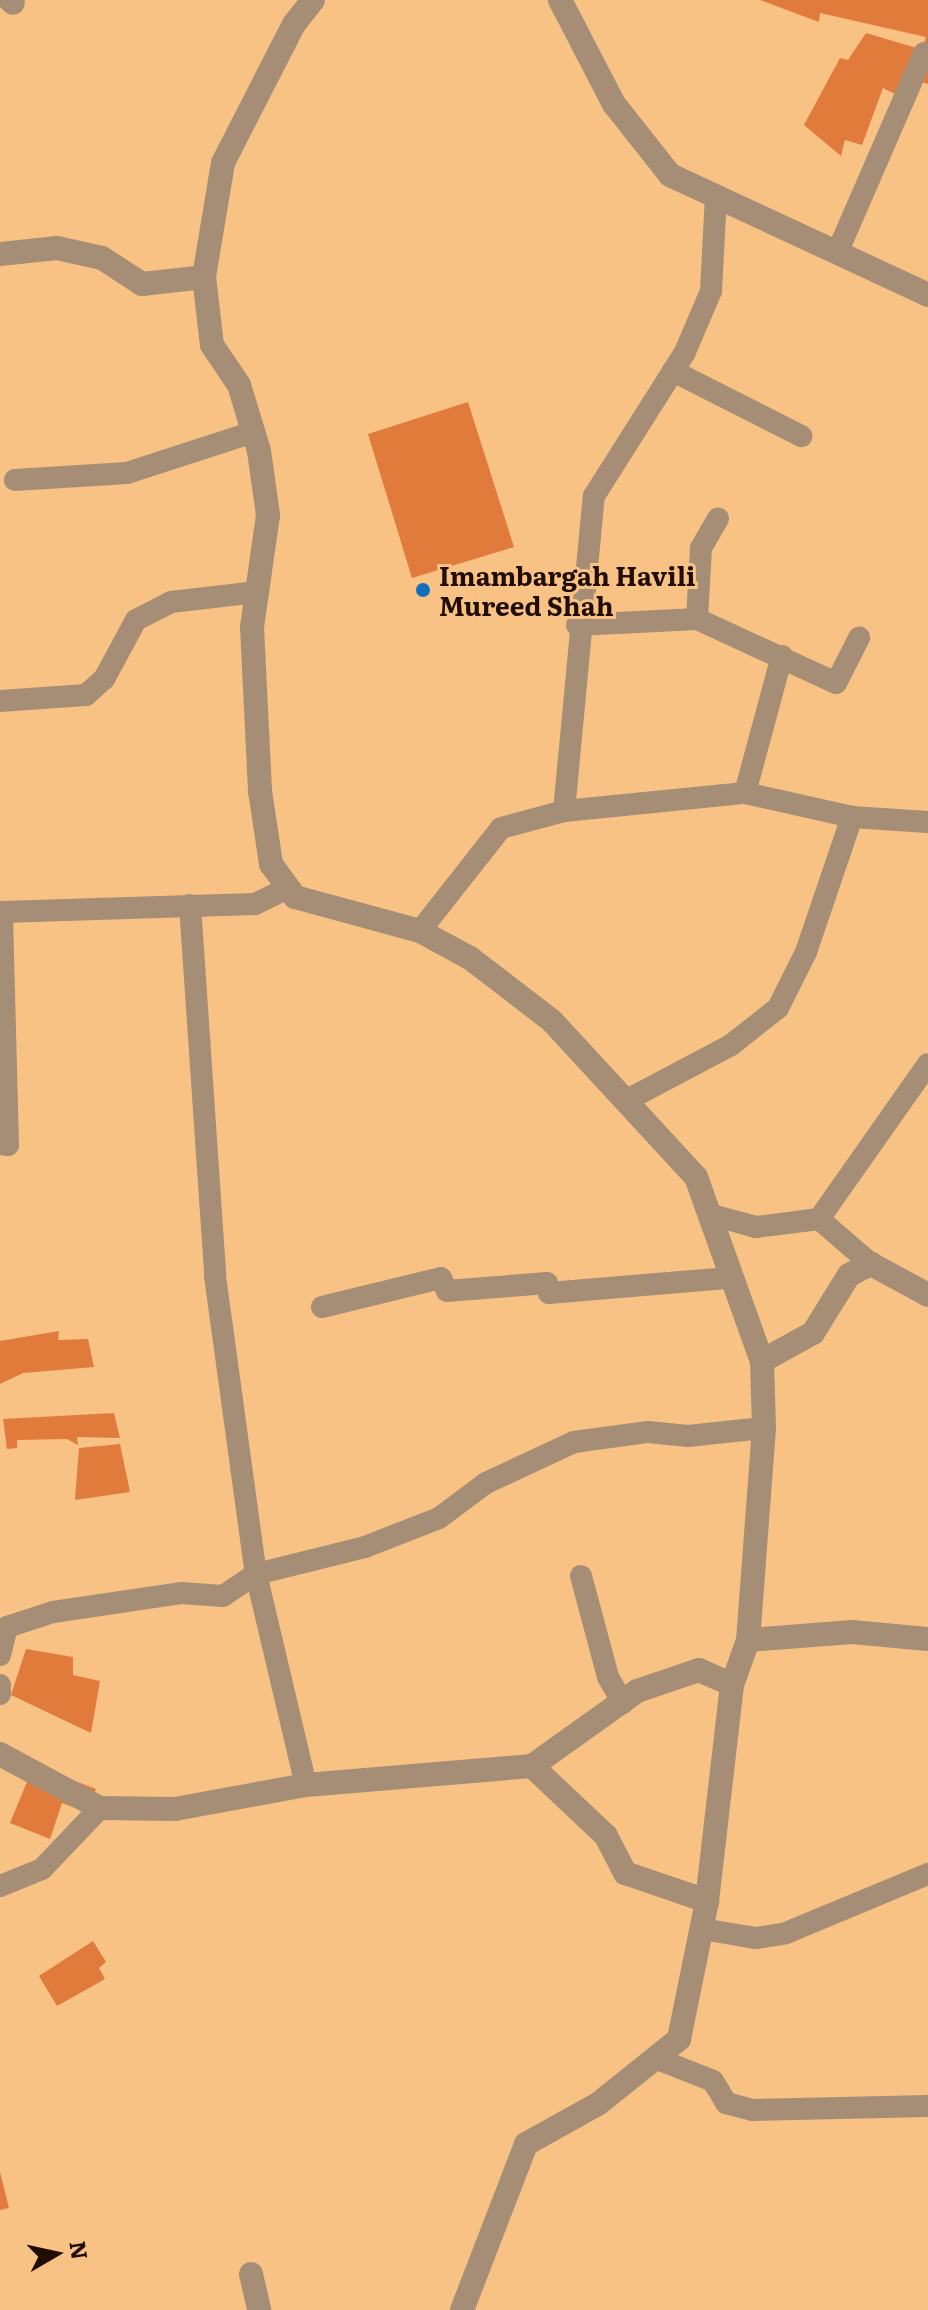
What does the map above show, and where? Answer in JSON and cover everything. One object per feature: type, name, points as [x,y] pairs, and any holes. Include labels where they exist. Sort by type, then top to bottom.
[{"type":"street","points":[[313,0],[294,24],[223,163],[204,277],[212,345],[239,385],[253,432],[268,515],[252,627],[260,791],[271,864],[295,897],[420,931],[470,958],[552,1021],[629,1099],[696,1177],[712,1215],[729,1278],[762,1361],[764,1428],[748,1640],[732,1685],[707,1901],[679,2039],[598,2104],[526,2144],[462,2310]]},
{"type":"street","points":[[560,0],[614,104],[670,175],[928,295]]},
{"type":"street","points":[[0,254],[57,248],[102,258],[142,284],[204,277]]},
{"type":"street","points":[[762,1361],[813,1333],[849,1275],[871,1264],[928,1295]]},
{"type":"street","points":[[748,1640],[852,1632],[928,1639]]},
{"type":"street","points":[[0,1754],[100,1808],[175,1809],[306,1785],[532,1766],[637,1691],[699,1670],[732,1685]]},
{"type":"street","points":[[532,1766],[606,1836],[625,1873],[707,1901]]},
{"type":"street","points":[[251,2274],[259,2310]]},
{"type":"lane","points":[[837,253],[924,53]]},
{"type":"lane","points":[[564,811],[577,625],[594,496],[673,371],[711,291],[716,196]]},
{"type":"lane","points":[[673,371],[801,436]]},
{"type":"lane","points":[[15,480],[127,473],[253,432]]},
{"type":"lane","points":[[697,619],[701,548],[718,519]]},
{"type":"lane","points":[[0,701],[86,695],[104,679],[136,620],[171,602],[257,592]]},
{"type":"lane","points":[[577,625],[697,619],[836,683],[859,638]]},
{"type":"lane","points":[[745,793],[782,656]]},
{"type":"lane","points":[[420,931],[501,828],[564,811],[745,793],[852,817],[928,822]]},
{"type":"lane","points":[[629,1099],[731,1045],[778,1008],[806,952],[852,817]]},
{"type":"lane","points":[[0,1144],[8,1145],[2,912],[255,904],[288,888]]},
{"type":"lane","points":[[190,905],[215,1276],[256,1574],[306,1785]]},
{"type":"lane","points":[[712,1215],[756,1227],[819,1219],[928,1064]]},
{"type":"lane","points":[[819,1219],[871,1264]]},
{"type":"lane","points":[[322,1307],[441,1278],[447,1291],[547,1283],[549,1293],[729,1278]]},
{"type":"lane","points":[[0,1655],[7,1627],[53,1612],[181,1593],[223,1596],[256,1574],[327,1560],[439,1518],[486,1483],[574,1442],[764,1428]]},
{"type":"lane","points":[[581,1576],[608,1677],[623,1703]]},
{"type":"lane","points":[[0,1685],[0,1694]]},
{"type":"lane","points":[[0,1886],[42,1869],[100,1808]]},
{"type":"lane","points":[[702,1929],[756,1938],[786,1933],[928,1874]]},
{"type":"lane","points":[[655,2058],[713,2081],[726,2103],[753,2110],[928,2106]]},
{"type":"building","points":[[760,0],[928,0],[928,84],[913,79],[926,37],[820,13],[819,22]]},
{"type":"building","points":[[866,33],[920,49],[899,96],[883,88],[862,145],[845,140],[841,156],[804,125],[840,58],[848,60]]},
{"type":"building","points":[[468,402],[514,547],[412,578],[368,434]]},
{"type":"building","points":[[59,1331],[58,1340],[88,1339],[94,1367],[23,1373],[0,1384],[0,1341]]},
{"type":"building","points":[[114,1413],[120,1438],[77,1437],[78,1445],[67,1439],[17,1440],[17,1448],[7,1449],[3,1419]]},
{"type":"building","points":[[120,1444],[130,1492],[75,1500],[79,1448]]},
{"type":"building","points":[[26,1649],[73,1657],[73,1675],[100,1681],[91,1733],[11,1695]]},
{"type":"building","points":[[34,1765],[96,1789],[86,1812],[62,1803],[50,1839],[10,1823]]},
{"type":"building","points":[[93,1941],[106,1962],[99,1968],[105,1979],[57,2006],[39,1976]]},
{"type":"building","points":[[0,2172],[9,2208],[0,2210]]},
{"type":"place","name":"Imambargah Havili Mureed Shah","points":[[423,590]]}]
